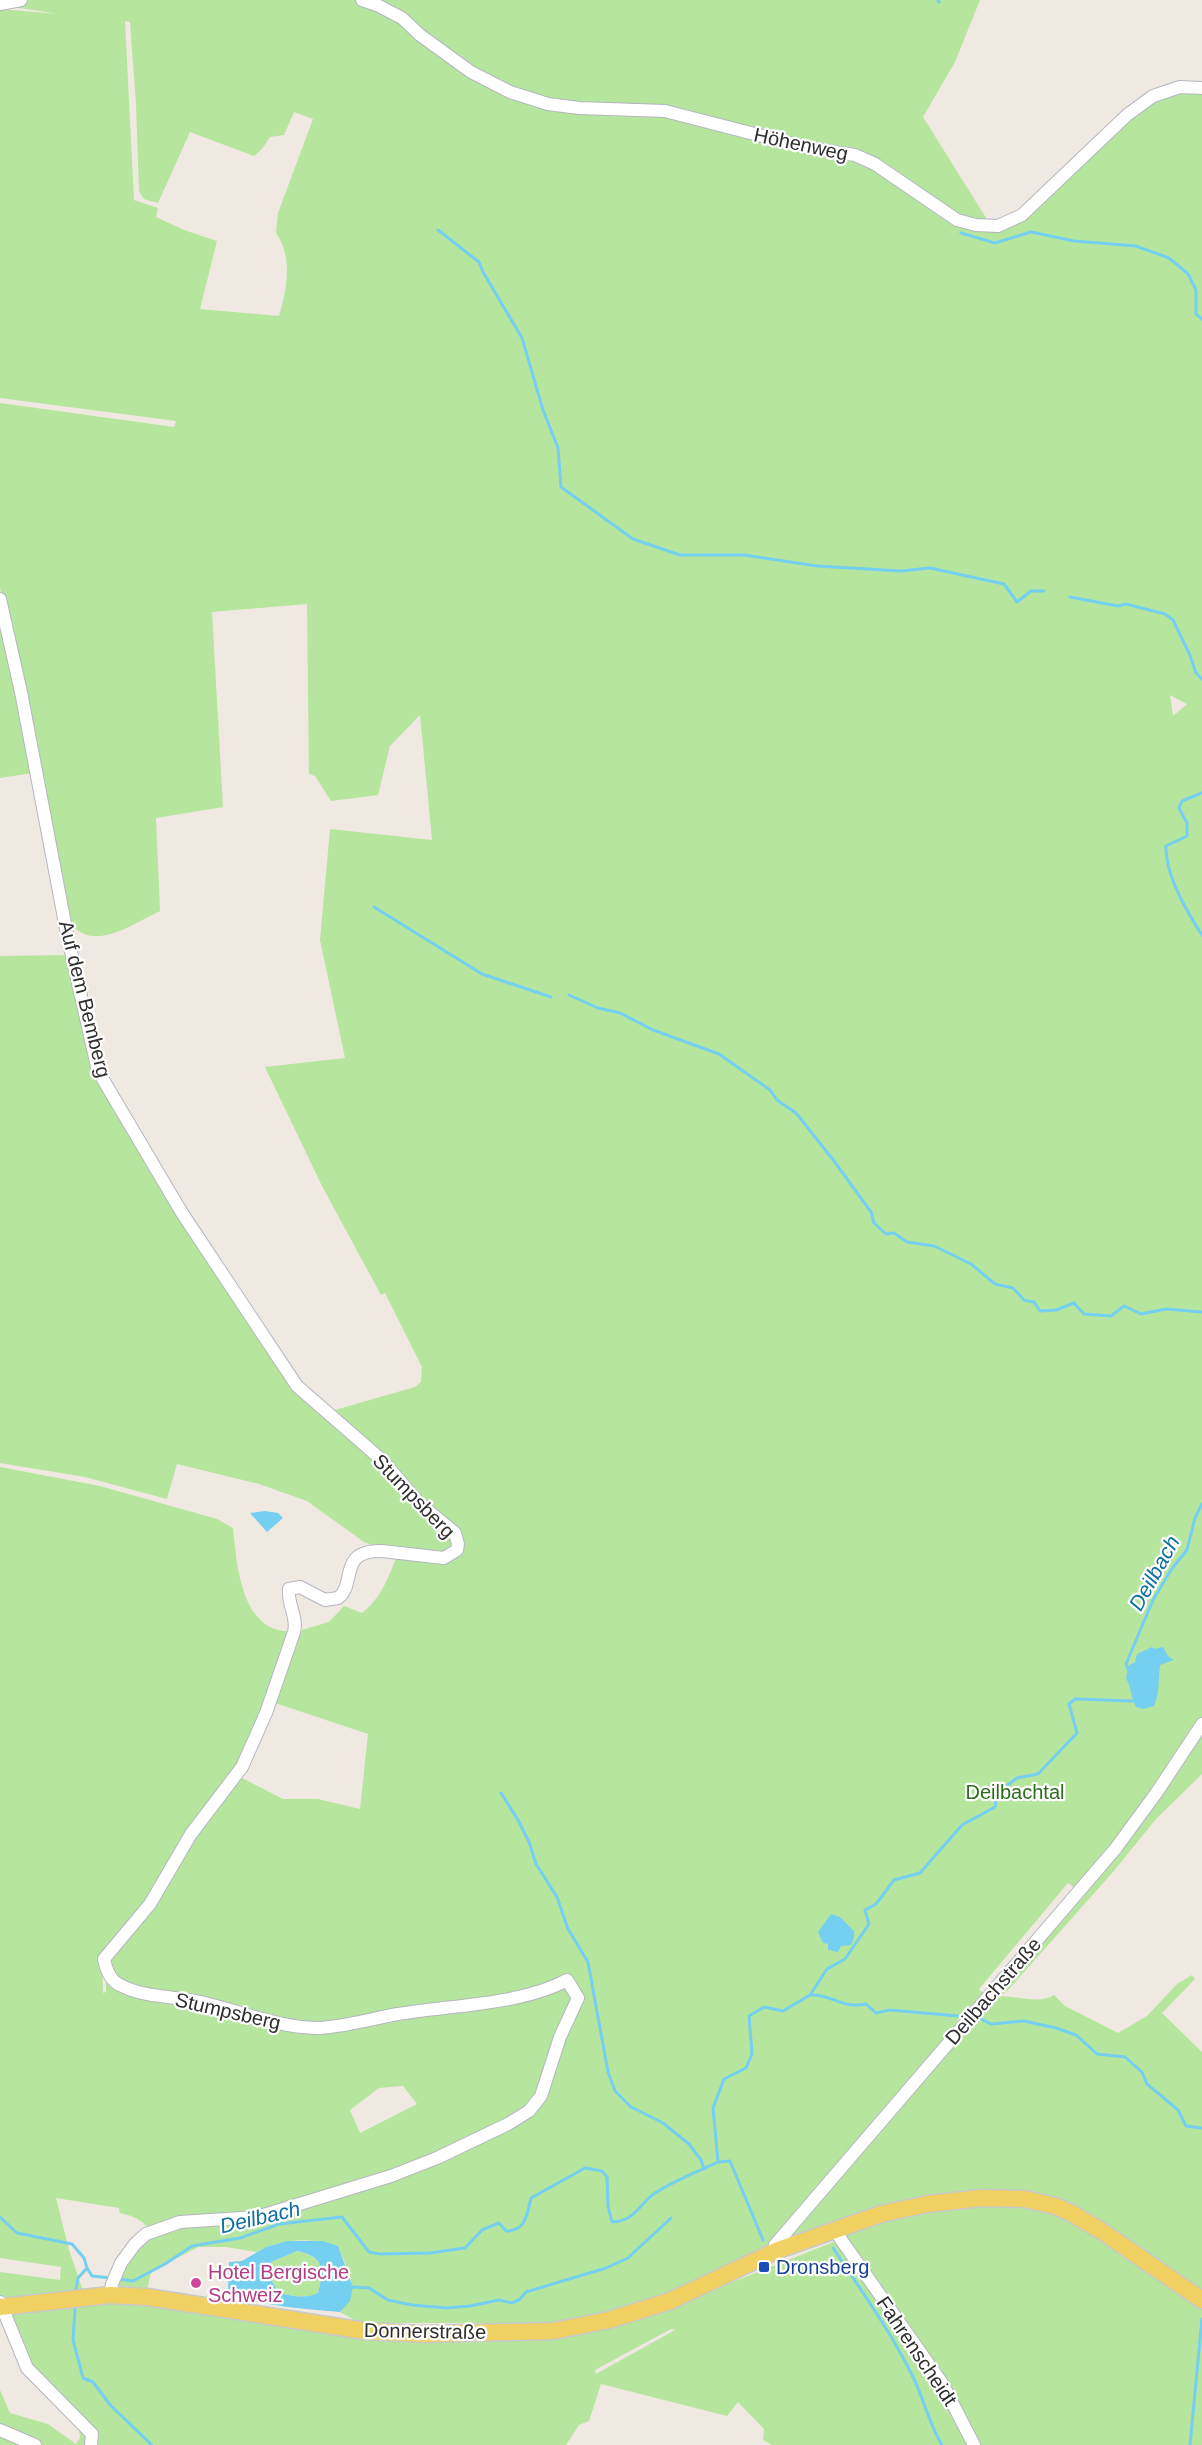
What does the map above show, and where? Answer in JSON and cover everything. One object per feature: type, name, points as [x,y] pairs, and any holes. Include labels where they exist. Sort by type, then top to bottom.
[{"type":"main road","name":"Donnerstraße","points":[[1,2306],[111,2290],[365,2331],[422,2334],[553,2331],[609,2320],[670,2301],[778,2250],[881,2214],[927,2204],[982,2198],[1011,2198],[1038,2202],[1071,2213],[1100,2230],[1202,2300]]},
{"type":"street","points":[[0,4],[21,0]]},
{"type":"street","name":"Höhenweg","points":[[362,0],[402,18],[420,35],[471,72],[510,92],[548,104],[579,108],[665,111],[809,148],[855,155],[875,164],[957,220],[976,225],[998,226],[1022,215],[1127,115],[1153,96],[1180,87],[1202,88]]},
{"type":"street","name":"Auf dem Bemberg","points":[[0,599],[21,692],[67,934],[98,1071],[182,1213],[266,1341],[297,1386],[323,1411]]},
{"type":"street","name":"Stumpsberg","points":[[111,2290],[121,2263],[135,2244],[146,2234],[180,2222],[257,2217],[325,2198],[437,2158],[508,2124],[529,2111],[542,2096],[560,2037],[578,1998],[567,1980],[550,1989],[524,1997],[430,2009],[318,2028],[289,2025],[199,2001],[139,1992],[118,1985],[106,1969],[104,1959],[150,1904],[190,1834],[242,1767],[266,1713],[294,1632],[295,1619],[288,1597],[289,1589],[300,1587],[325,1600],[338,1598],[344,1591],[349,1569],[354,1560],[367,1552],[382,1551],[444,1557],[457,1550],[455,1533],[418,1502],[383,1461],[323,1411]]},
{"type":"street","name":"Deilbachstraße","points":[[778,2250],[775,2245],[800,2215],[1116,1848],[1202,1724]]},
{"type":"street","name":"Fahrenscheidt","points":[[835,2231],[942,2383],[974,2445]]},
{"type":"street","points":[[1,2306],[27,2368],[92,2434],[91,2445]]},
{"type":"street","points":[[0,2430],[35,2445]]},
{"type":"green space","name":"Deilbachtal","points":[[0,0],[980,0],[955,62],[923,117],[988,221],[1019,221],[1127,117],[1153,98],[1181,89],[1202,90],[1202,1717],[1152,1790],[1077,1890],[1068,1883],[979,1989],[985,1995],[963,2014],[961,2013],[954,2029],[769,2245],[755,2254],[681,2288],[606,2313],[554,2323],[360,2323],[340,2312],[347,2303],[352,2288],[349,2272],[338,2246],[308,2240],[276,2244],[257,2252],[226,2247],[198,2247],[151,2272],[147,2290],[112,2291],[118,2274],[127,2260],[137,2246],[151,2234],[148,2229],[138,2219],[120,2213],[119,2208],[56,2198],[69,2250],[84,2294],[5,2301],[0,2310],[0,2272],[60,2280],[61,2267],[0,2258],[0,1467],[100,1486],[217,1519],[233,1528],[240,1580],[253,1612],[264,1623],[278,1630],[296,1631],[283,1673],[241,1766],[189,1833],[149,1903],[102,1959],[103,1993],[106,1992],[106,1960],[124,1942],[152,1906],[193,1837],[240,1777],[283,1799],[318,1799],[360,1809],[368,1734],[275,1703],[302,1630],[329,1622],[344,1606],[362,1613],[387,1581],[396,1558],[445,1563],[458,1557],[464,1542],[457,1531],[420,1500],[385,1460],[328,1412],[415,1387],[421,1382],[422,1367],[385,1293],[381,1295],[322,1186],[265,1067],[345,1058],[320,940],[330,829],[432,840],[420,715],[390,746],[378,795],[331,801],[315,776],[309,774],[307,604],[212,612],[223,807],[156,818],[160,911],[124,929],[98,936],[86,935],[76,929],[67,917],[0,588],[0,403],[174,427],[176,421],[0,398],[0,9],[59,14],[0,5]],"holes":[[[125,21],[130,22],[139,191],[144,199],[158,203],[190,132],[254,156],[270,137],[284,135],[294,112],[313,119],[278,213],[276,233],[285,252],[287,263],[286,284],[279,316],[200,309],[217,241],[184,230],[156,217],[158,208],[134,200]],[[1170,695],[1187,704],[1173,716]],[[403,2086],[417,2104],[360,2133],[350,2110],[379,2088]]]},
{"type":"green space","points":[[0,616],[33,773],[0,778]]},
{"type":"green space","points":[[69,955],[100,1078],[294,1387],[381,1463],[449,1531],[453,1547],[446,1555],[378,1547],[364,1542],[307,1501],[259,1484],[177,1464],[167,1499],[85,1477],[0,1463],[0,956]]},
{"type":"green space","points":[[1202,1731],[1202,1774],[1156,1819],[1113,1872],[1008,1990],[1003,1994],[1000,1992]]},
{"type":"green space","points":[[1192,1975],[1195,1979],[1162,2013],[1202,2052],[1202,2295],[1101,2226],[1011,2194],[789,2239],[789,2235],[945,2052],[997,1996],[1041,1999],[1054,1995],[1065,2006],[1118,2033],[1147,2016],[1177,1984]]},
{"type":"green space","points":[[1011,2203],[1070,2218],[1202,2306],[1202,2445],[978,2445],[842,2233],[907,2212]]},
{"type":"green space","points":[[836,2241],[938,2384],[970,2445],[772,2445],[763,2440],[764,2429],[738,2402],[727,2416],[601,2384],[589,2421],[579,2425],[566,2445],[0,2445],[0,2390],[10,2413],[48,2424],[76,2444],[80,2438],[79,2426],[32,2367],[7,2309],[112,2298],[469,2337],[672,2306]],"holes":[[[671,2329],[675,2330],[596,2374],[595,2370]]]},
{"type":"green space","points":[[297,2251],[318,2261],[321,2278],[318,2294],[304,2297],[279,2293],[271,2278],[269,2272],[271,2262]]},
{"type":"water","points":[[265,1511],[278,1513],[283,1518],[267,1532],[250,1513]]},
{"type":"water","points":[[1152,1647],[1154,1649],[1163,1647],[1168,1656],[1174,1660],[1160,1665],[1156,1701],[1154,1706],[1143,1709],[1136,1707],[1126,1678],[1129,1665],[1135,1662],[1137,1654]]},
{"type":"water","points":[[831,1914],[840,1917],[854,1931],[851,1945],[841,1946],[838,1952],[828,1950],[828,1944],[823,1943],[818,1932]]},
{"type":"water","points":[[287,2241],[323,2241],[338,2246],[353,2287],[350,2301],[340,2312],[265,2303],[250,2300],[228,2290],[229,2262],[242,2261],[266,2247]],"holes":[[[297,2251],[318,2261],[320,2266],[321,2278],[318,2293],[304,2296],[279,2293],[269,2275],[271,2262]]]},
{"type":"waterway","points":[[438,230],[479,262],[522,338],[543,410],[558,448],[561,487],[633,539],[680,555],[744,555],[817,566],[901,571],[930,568],[1004,584],[1017,602],[1031,591],[1044,591]]},
{"type":"waterway","points":[[961,233],[995,243],[1031,232],[1074,241],[1136,246],[1169,258],[1188,274],[1196,290],[1196,314],[1202,319]]},
{"type":"waterway","points":[[1070,597],[1118,606],[1126,604],[1165,614],[1173,620],[1196,673],[1202,679]]},
{"type":"waterway","name":"Deilbach","points":[[1202,793],[1182,801],[1179,808],[1187,823],[1187,836],[1166,846],[1173,880],[1202,935]]},
{"type":"waterway","points":[[374,907],[482,974],[551,997]]},
{"type":"waterway","points":[[569,995],[598,1008],[620,1013],[653,1030],[719,1054],[770,1090],[777,1100],[796,1113],[871,1212],[874,1223],[886,1234],[894,1233],[907,1242],[934,1246],[971,1264],[995,1284],[1013,1288],[1024,1300],[1034,1302],[1040,1311],[1056,1310],[1074,1303],[1084,1314],[1111,1316],[1124,1306],[1141,1314],[1166,1309],[1202,1312]]},
{"type":"waterway","name":"Deilbach","points":[[1129,1672],[1126,1664],[1153,1600],[1171,1570],[1187,1550],[1195,1518],[1202,1504]]},
{"type":"waterway","name":"Deilbach","points":[[118,2279],[133,2281],[192,2246],[240,2238],[279,2224],[342,2217],[369,2252],[380,2254],[430,2253],[465,2248],[482,2230],[499,2223],[506,2231],[518,2228],[522,2225],[531,2198],[585,2168],[602,2171],[607,2177],[608,2206],[612,2222],[630,2217],[662,2188],[718,2162],[713,2108],[724,2079],[746,2068],[752,2054],[749,2016],[764,2007],[783,2011],[810,1995],[827,1969],[845,1959],[869,1924],[865,1910],[876,1904],[894,1880],[920,1873],[962,1825],[995,1807],[997,1793],[1017,1778],[1038,1774],[1077,1733],[1069,1704],[1075,1699],[1134,1701]]},
{"type":"waterway","points":[[501,1793],[518,1820],[529,1842],[536,1864],[557,1897],[568,1929],[588,1962],[608,2072],[615,2091],[631,2107],[663,2123],[689,2144],[701,2160],[704,2169]]},
{"type":"waterway","points":[[811,1995],[849,2005],[866,2004],[876,2013],[890,2010],[958,2016]]},
{"type":"waterway","points":[[981,2019],[991,2024],[1024,2021],[1056,2028],[1076,2035],[1097,2054],[1125,2057],[1142,2072],[1147,2084],[1178,2110],[1186,2126],[1202,2128]]},
{"type":"waterway","points":[[719,2162],[730,2161],[763,2240]]},
{"type":"waterway","name":"Deilbach","points":[[0,2217],[17,2233],[72,2244],[84,2258],[92,2276],[111,2278]]},
{"type":"waterway","points":[[353,2287],[369,2288],[388,2300],[412,2305],[446,2308],[499,2300],[512,2303],[519,2300],[526,2292],[606,2268],[628,2258],[671,2218]]},
{"type":"waterway","points":[[833,2248],[904,2360],[942,2445]]},
{"type":"waterway","points":[[76,2289],[78,2278],[87,2268]]},
{"type":"waterway","points":[[75,2309],[73,2340],[83,2378],[93,2382],[111,2406],[152,2445]]},
{"type":"waterway","points":[[1190,2445],[1202,2319]]},
{"type":"place","name":"Dronsberg","points":[[764,2267]]},
{"type":"place","name":"Hotel Bergische Schweiz","points":[[196,2283]]}]
